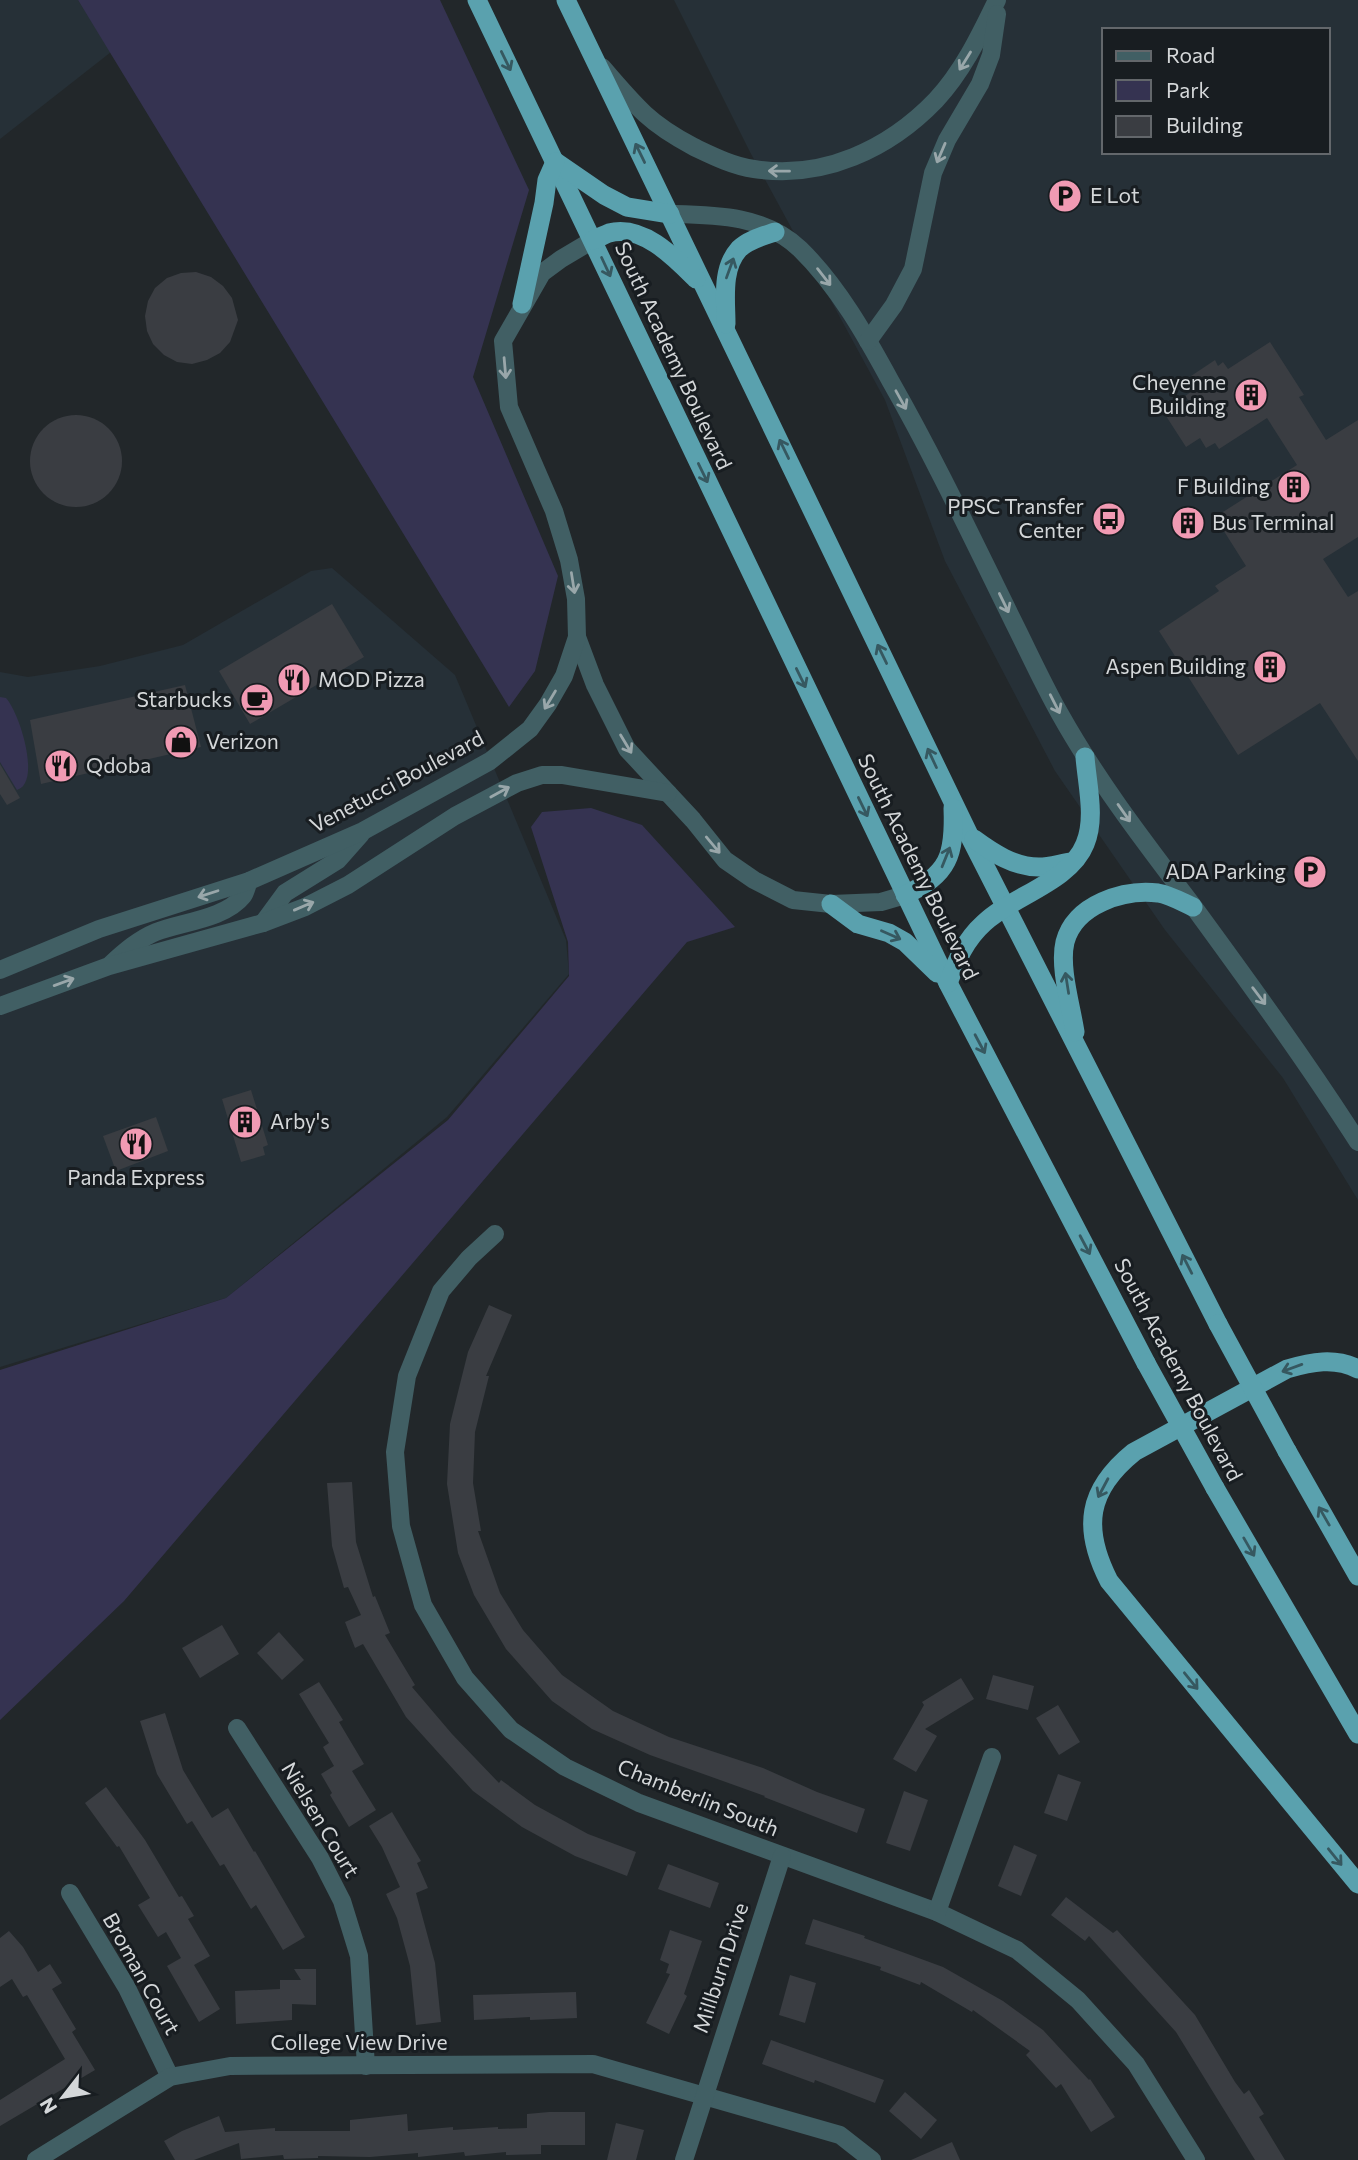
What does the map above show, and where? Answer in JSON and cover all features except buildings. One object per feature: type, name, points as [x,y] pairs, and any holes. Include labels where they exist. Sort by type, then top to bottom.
[{"type":"highway","name":"South Academy Boulevard","points":[[477,0],[948,983],[1146,1363],[1215,1489],[1358,1734]]},
{"type":"highway","points":[[566,0],[1005,907],[1218,1324],[1358,1576]]},
{"type":"highway","points":[[523,304],[547,180],[555,162],[627,207],[670,214]]},
{"type":"highway","points":[[593,240],[609,233],[626,232],[649,240],[676,258],[707,290]]},
{"type":"highway","points":[[726,329],[726,277],[732,261],[740,247],[775,232]]},
{"type":"highway","points":[[831,904],[858,924],[889,933],[905,942],[948,983],[967,941],[985,922],[1052,879],[1073,862],[1085,844],[1090,817],[1085,757]]},
{"type":"highway","points":[[905,895],[928,884],[940,872],[949,854],[953,822],[952,800]]},
{"type":"highway","points":[[969,835],[993,854],[1018,864],[1039,867],[1073,862]]},
{"type":"highway","points":[[1078,1050],[1064,965],[1066,941],[1077,920],[1093,906],[1135,892],[1161,893],[1193,907]]},
{"type":"highway","points":[[1358,1369],[1330,1361],[1287,1369],[1134,1452],[1115,1467],[1102,1486],[1095,1504],[1092,1527],[1097,1554],[1109,1581],[1358,1884]]},
{"type":"street","points":[[594,59],[645,115],[704,152],[751,169],[780,172],[809,169],[843,162],[878,146],[907,127],[937,99],[959,71],[978,41],[998,0]]},
{"type":"street","points":[[868,341],[894,305],[913,269],[933,173],[947,140],[980,84],[991,55],[998,0]]},
{"type":"street","points":[[670,214],[718,215],[746,220],[775,232],[798,247],[824,276],[868,341],[926,446],[1058,711],[1085,757],[1283,1029],[1358,1142]]},
{"type":"street","name":"Venetucci Boulevard","points":[[0,970],[99,929],[249,881],[363,831],[490,761],[530,729],[548,705],[564,676],[577,638],[576,599],[569,560],[554,511],[509,407],[503,341],[542,273],[593,240]]},
{"type":"street","points":[[577,638],[595,685],[628,749],[726,860],[754,880],[793,900],[831,904],[881,902],[905,895]]},
{"type":"street","points":[[0,1006],[108,966],[263,923],[305,906],[348,885],[455,816],[517,783],[542,775],[562,775],[668,793]]},
{"type":"street","points":[[263,923],[285,893],[338,860],[363,831]]},
{"type":"street","points":[[108,966],[144,937],[228,908],[243,896],[249,881]]},
{"type":"street","name":"Chamberlin South","points":[[495,1234],[469,1258],[441,1291],[407,1376],[396,1452],[401,1526],[423,1605],[465,1678],[511,1730],[565,1766],[639,1803],[937,1912],[1017,1950],[1078,2000],[1136,2064],[1196,2160]]},
{"type":"street","name":"Nielsen Court","points":[[237,1728],[320,1857],[342,1901],[359,1956],[366,2066]]},
{"type":"street","points":[[937,1912],[992,1757]]},
{"type":"street","name":"Millburn Drive","points":[[684,2160],[782,1856]]},
{"type":"street","name":"Broman Court","points":[[70,1893],[127,1988],[170,2077]]},
{"type":"street","name":"College View Drive","points":[[36,2160],[170,2077],[230,2066],[593,2064],[704,2095]]},
{"type":"street","points":[[704,2095],[840,2135],[872,2160]]},
{"type":"shaded area","points":[[0,0],[78,0],[111,52],[0,139]]},
{"type":"shaded area","points":[[674,0],[1358,0],[1358,1200],[1283,1078],[1165,930],[1055,771],[945,561],[885,400],[750,152]]},
{"type":"shaded area","points":[[332,568],[455,675],[566,940],[569,974],[447,1117],[226,1298],[0,1367],[0,672],[28,677],[100,666],[183,645],[311,571]]},
{"type":"green space","points":[[78,0],[440,0],[529,190],[473,377],[558,576],[535,671],[509,707]]},
{"type":"green space","points":[[0,697],[6,698],[16,715],[27,752],[28,775],[23,786],[17,790],[0,762]]},
{"type":"green space","points":[[591,808],[642,825],[735,927],[687,942],[124,1601],[0,1720],[0,1370],[226,1298],[448,1120],[569,976],[568,942],[531,827],[542,812]]},
{"type":"place","name":"E Lot","points":[[1065,196]]},
{"type":"place","name":"Cheyenne Building","points":[[1251,395]]},
{"type":"place","name":"F Building","points":[[1294,487]]},
{"type":"place","name":"PPSC Transfer Center","points":[[1109,519]]},
{"type":"place","name":"Bus Terminal","points":[[1188,523]]},
{"type":"place","name":"Aspen Building","points":[[1270,667]]},
{"type":"place","name":"MOD Pizza","points":[[294,680]]},
{"type":"place","name":"Starbucks","points":[[257,700]]},
{"type":"place","name":"Verizon","points":[[181,742]]},
{"type":"place","name":"Qdoba","points":[[61,766]]},
{"type":"place","name":"ADA Parking","points":[[1310,872]]},
{"type":"place","name":"Arby's","points":[[245,1122]]},
{"type":"place","name":"Panda Express","points":[[136,1144]]}]
